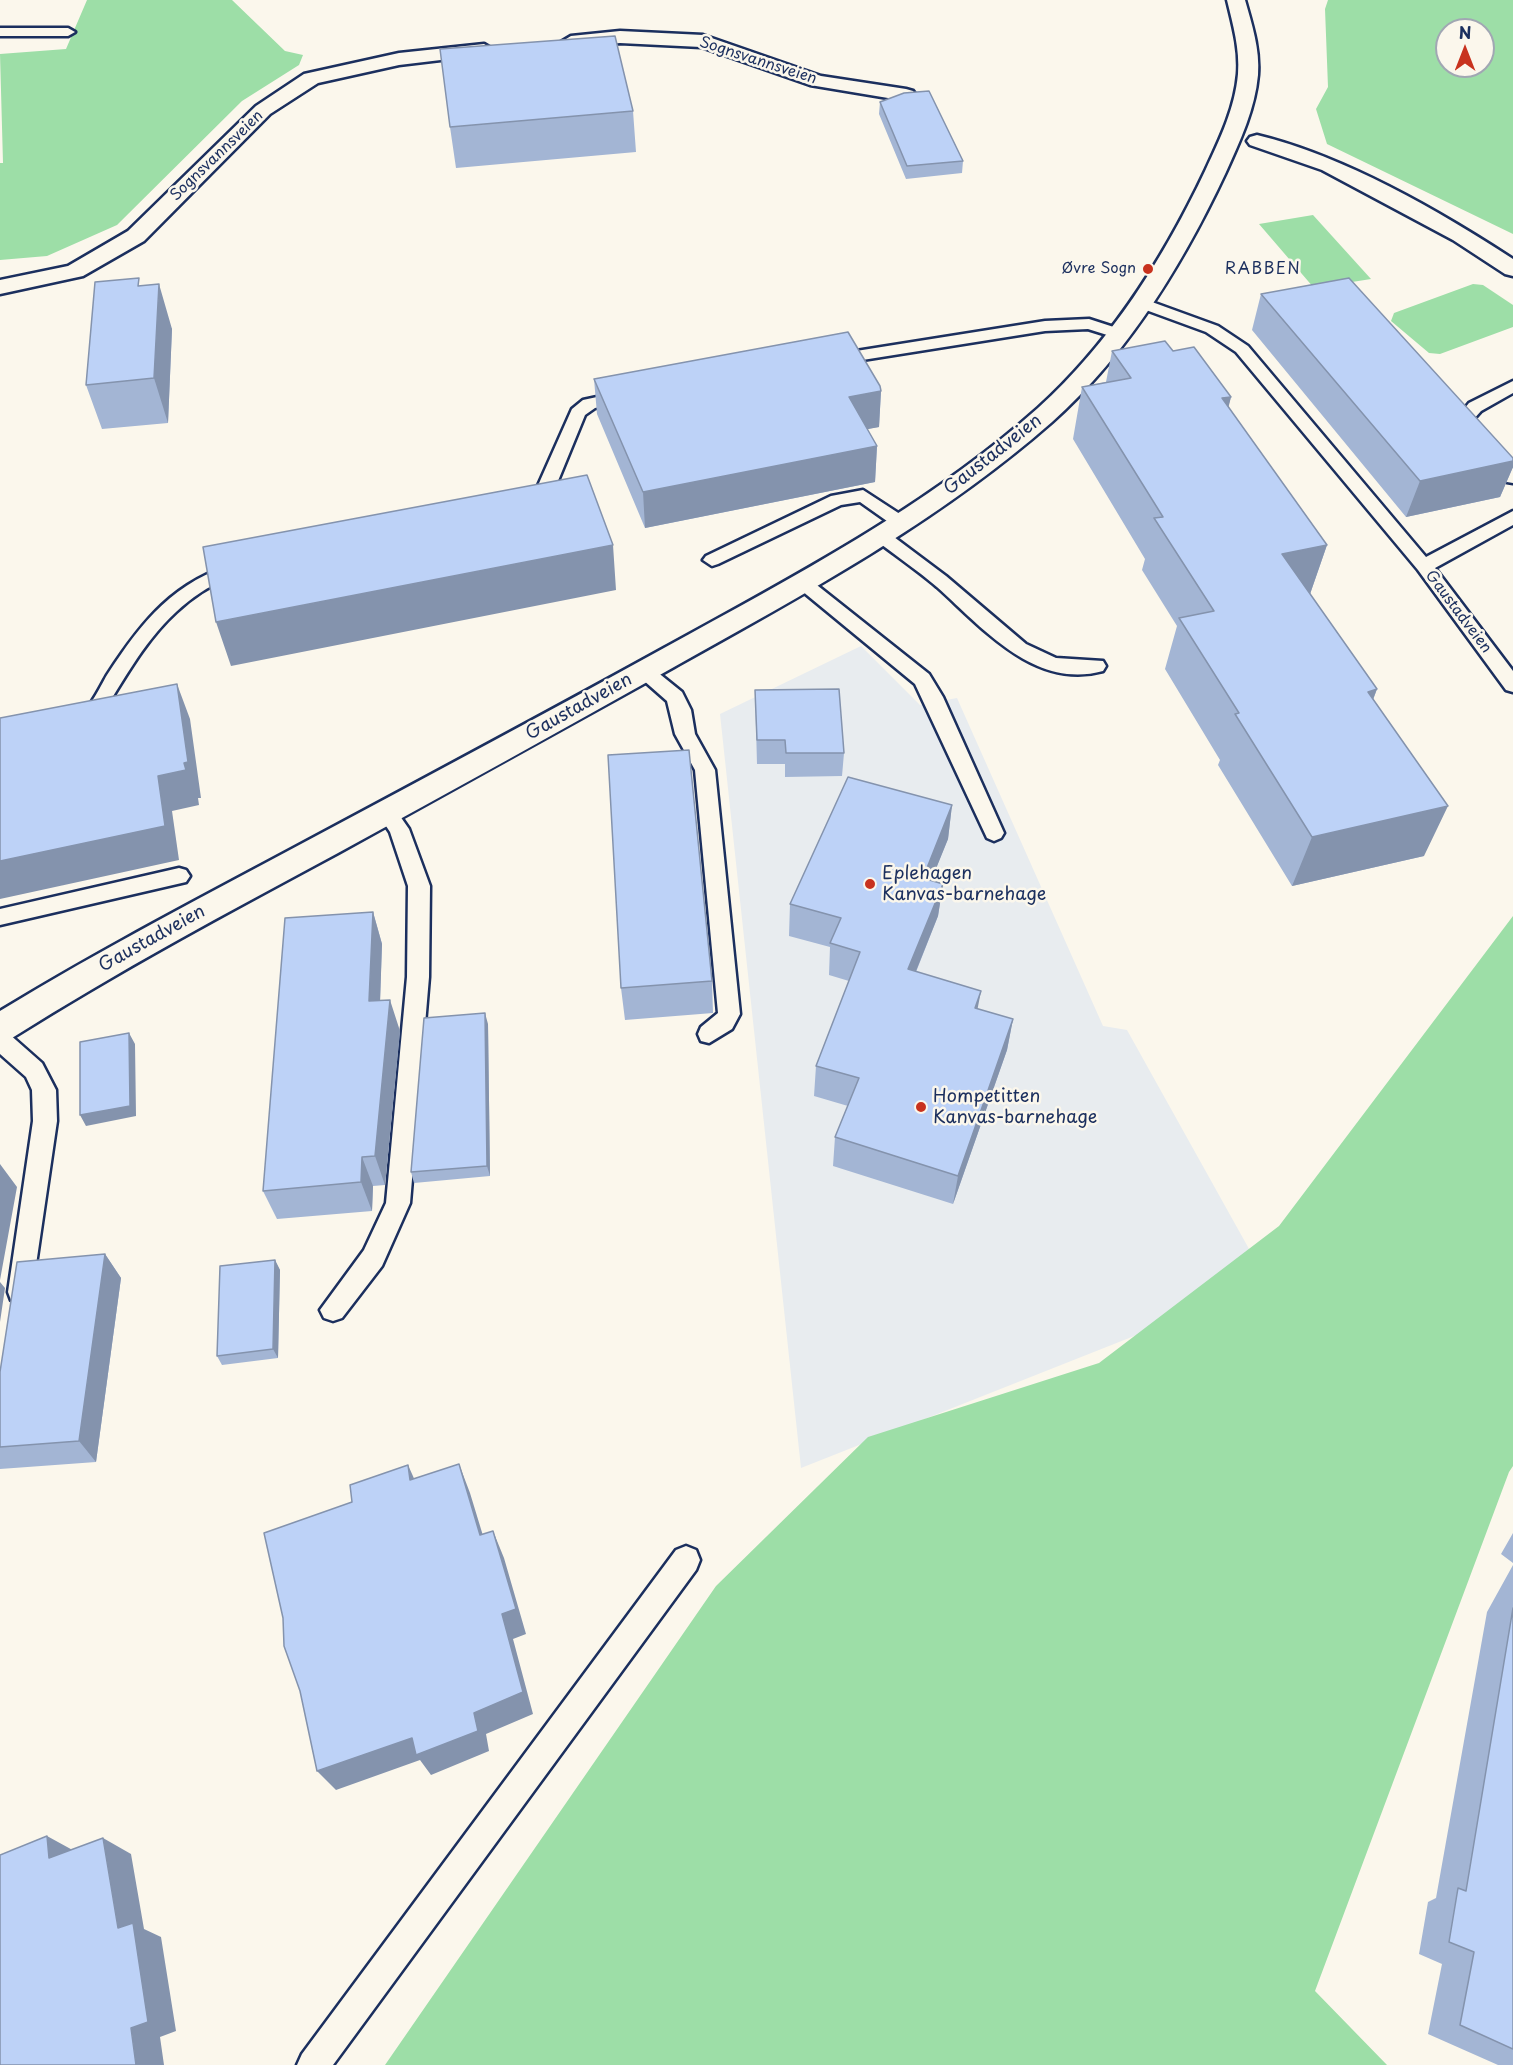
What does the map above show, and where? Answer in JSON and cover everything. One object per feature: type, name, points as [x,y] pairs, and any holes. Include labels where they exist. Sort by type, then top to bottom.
[{"type":"street","name":"Gaustadveien","points":[[0,1028],[106,964],[644,672],[802,582],[890,529],[982,466],[1047,414],[1098,362],[1120,334],[1197,210],[1239,116],[1249,71],[1246,32],[1236,0]]},
{"type":"street","name":"Sognsvannsveien","points":[[550,44],[620,37],[703,41],[817,81],[906,96]]},
{"type":"street","name":"Sognsvannsveien","points":[[0,287],[75,271],[136,236],[263,110],[311,78],[399,59],[504,48]]},
{"type":"street","points":[[1257,141],[1329,166],[1461,235],[1513,269]]},
{"type":"lane","points":[[0,32],[68,32]]},
{"type":"lane","name":"Gaustadveien","points":[[1141,303],[1212,329],[1242,349],[1424,566],[1513,685]]},
{"type":"lane","points":[[814,363],[1045,326],[1089,324],[1120,334]]},
{"type":"lane","points":[[1513,386],[1475,407],[1463,420],[1478,444],[1513,478]]},
{"type":"lane","points":[[516,512],[544,493],[578,413],[589,404],[641,393]]},
{"type":"lane","points":[[712,560],[837,500],[864,496],[890,529],[940,580],[1026,653],[1063,667],[1096,666]]},
{"type":"lane","points":[[1424,566],[1513,517]]},
{"type":"lane","points":[[66,724],[88,720],[152,626],[180,596],[200,583],[234,570],[256,565]]},
{"type":"lane","points":[[802,582],[922,679],[933,697],[994,833]]},
{"type":"lane","points":[[644,672],[675,697],[681,710],[685,734],[705,770],[729,1014],[724,1023],[709,1034]]},
{"type":"lane","points":[[333,1310],[372,1258],[398,1203],[418,977],[418,886],[410,854],[399,829],[386,812]]},
{"type":"lane","points":[[0,917],[179,876]]},
{"type":"lane","points":[[0,1040],[34,1070],[44,1090],[45,1120],[16,1318]]},
{"type":"lane","points":[[312,2065],[686,1560]]},
{"type":"shaded area","points":[[861,646],[920,705],[957,698],[1103,1026],[1127,1030],[1268,1283],[801,1468],[720,714]]},
{"type":"green space","points":[[87,0],[232,0],[285,51],[303,55],[299,65],[242,101],[117,225],[47,256],[0,260],[0,163],[3,163],[0,54],[66,49]]},
{"type":"green space","points":[[1328,0],[1513,0],[1513,234],[1327,144],[1316,109],[1328,87],[1325,9]]},
{"type":"green space","points":[[1313,215],[1371,279],[1314,288],[1259,224]]},
{"type":"green space","points":[[1473,284],[1483,285],[1513,305],[1513,327],[1440,354],[1429,353],[1391,321],[1394,313]]},
{"type":"green space","points":[[1513,916],[1513,1466],[1315,1991],[1387,2065],[385,2065],[716,1586],[868,1437],[1099,1363],[1279,1226]]},
{"type":"building","points":[[615,36],[633,111],[450,127],[440,49]]},
{"type":"building","points":[[929,91],[963,161],[907,166],[880,102],[904,93]]},
{"type":"building","points":[[139,278],[138,286],[159,284],[154,378],[86,385],[95,282]]},
{"type":"building","points":[[1349,278],[1513,458],[1513,461],[1420,481],[1261,294]]},
{"type":"building","points":[[848,332],[880,386],[881,391],[849,397],[877,446],[643,492],[594,379]]},
{"type":"building","points":[[1165,341],[1173,351],[1194,347],[1231,397],[1222,398],[1327,545],[1282,554],[1377,689],[1368,692],[1448,806],[1312,837],[1235,714],[1239,713],[1179,618],[1214,611],[1154,518],[1163,517],[1082,387],[1131,378],[1112,351]]},
{"type":"building","points":[[587,475],[613,545],[216,622],[203,547]]},
{"type":"building","points":[[177,684],[188,762],[184,763],[186,770],[158,776],[165,826],[0,861],[0,718]]},
{"type":"building","points":[[839,689],[844,753],[786,753],[785,740],[757,740],[755,690]]},
{"type":"building","points":[[689,750],[712,981],[621,988],[608,755]]},
{"type":"building","points":[[848,777],[952,805],[923,878],[943,884],[908,969],[981,991],[975,1008],[1013,1019],[958,1176],[835,1137],[859,1078],[816,1066],[860,952],[830,943],[841,918],[790,904]]},
{"type":"building","points":[[373,912],[369,1001],[390,1000],[375,1156],[362,1157],[361,1182],[263,1191],[285,918]]},
{"type":"building","points":[[485,1013],[487,1166],[411,1172],[424,1018]]},
{"type":"building","points":[[129,1033],[130,1106],[80,1115],[80,1042]]},
{"type":"building","points":[[105,1254],[79,1441],[0,1447],[0,1372],[17,1262]]},
{"type":"building","points":[[275,1260],[273,1349],[217,1356],[220,1266]]},
{"type":"building","points":[[459,1464],[480,1535],[493,1531],[516,1609],[502,1614],[523,1692],[474,1713],[478,1731],[416,1755],[412,1738],[317,1771],[300,1691],[284,1646],[283,1618],[264,1533],[352,1502],[350,1485],[408,1465],[410,1480]]},
{"type":"building","points":[[1513,1608],[1513,2049],[1460,2025],[1474,1952],[1449,1942],[1458,1888],[1466,1891]]},
{"type":"building","points":[[47,1836],[49,1858],[103,1838],[118,1928],[133,1923],[148,2022],[131,2028],[136,2065],[0,2065],[0,1855]]},
{"type":"place","name":"Øvre Sogn","points":[[1148,269]]},
{"type":"place","name":"Eplehagen Kanvas-barnehage","points":[[870,884]]},
{"type":"place","name":"Hompetitten Kanvas-barnehage","points":[[921,1107]]},
{"type":"district","name":"RABBEN","points":[[1263,270]]}]
